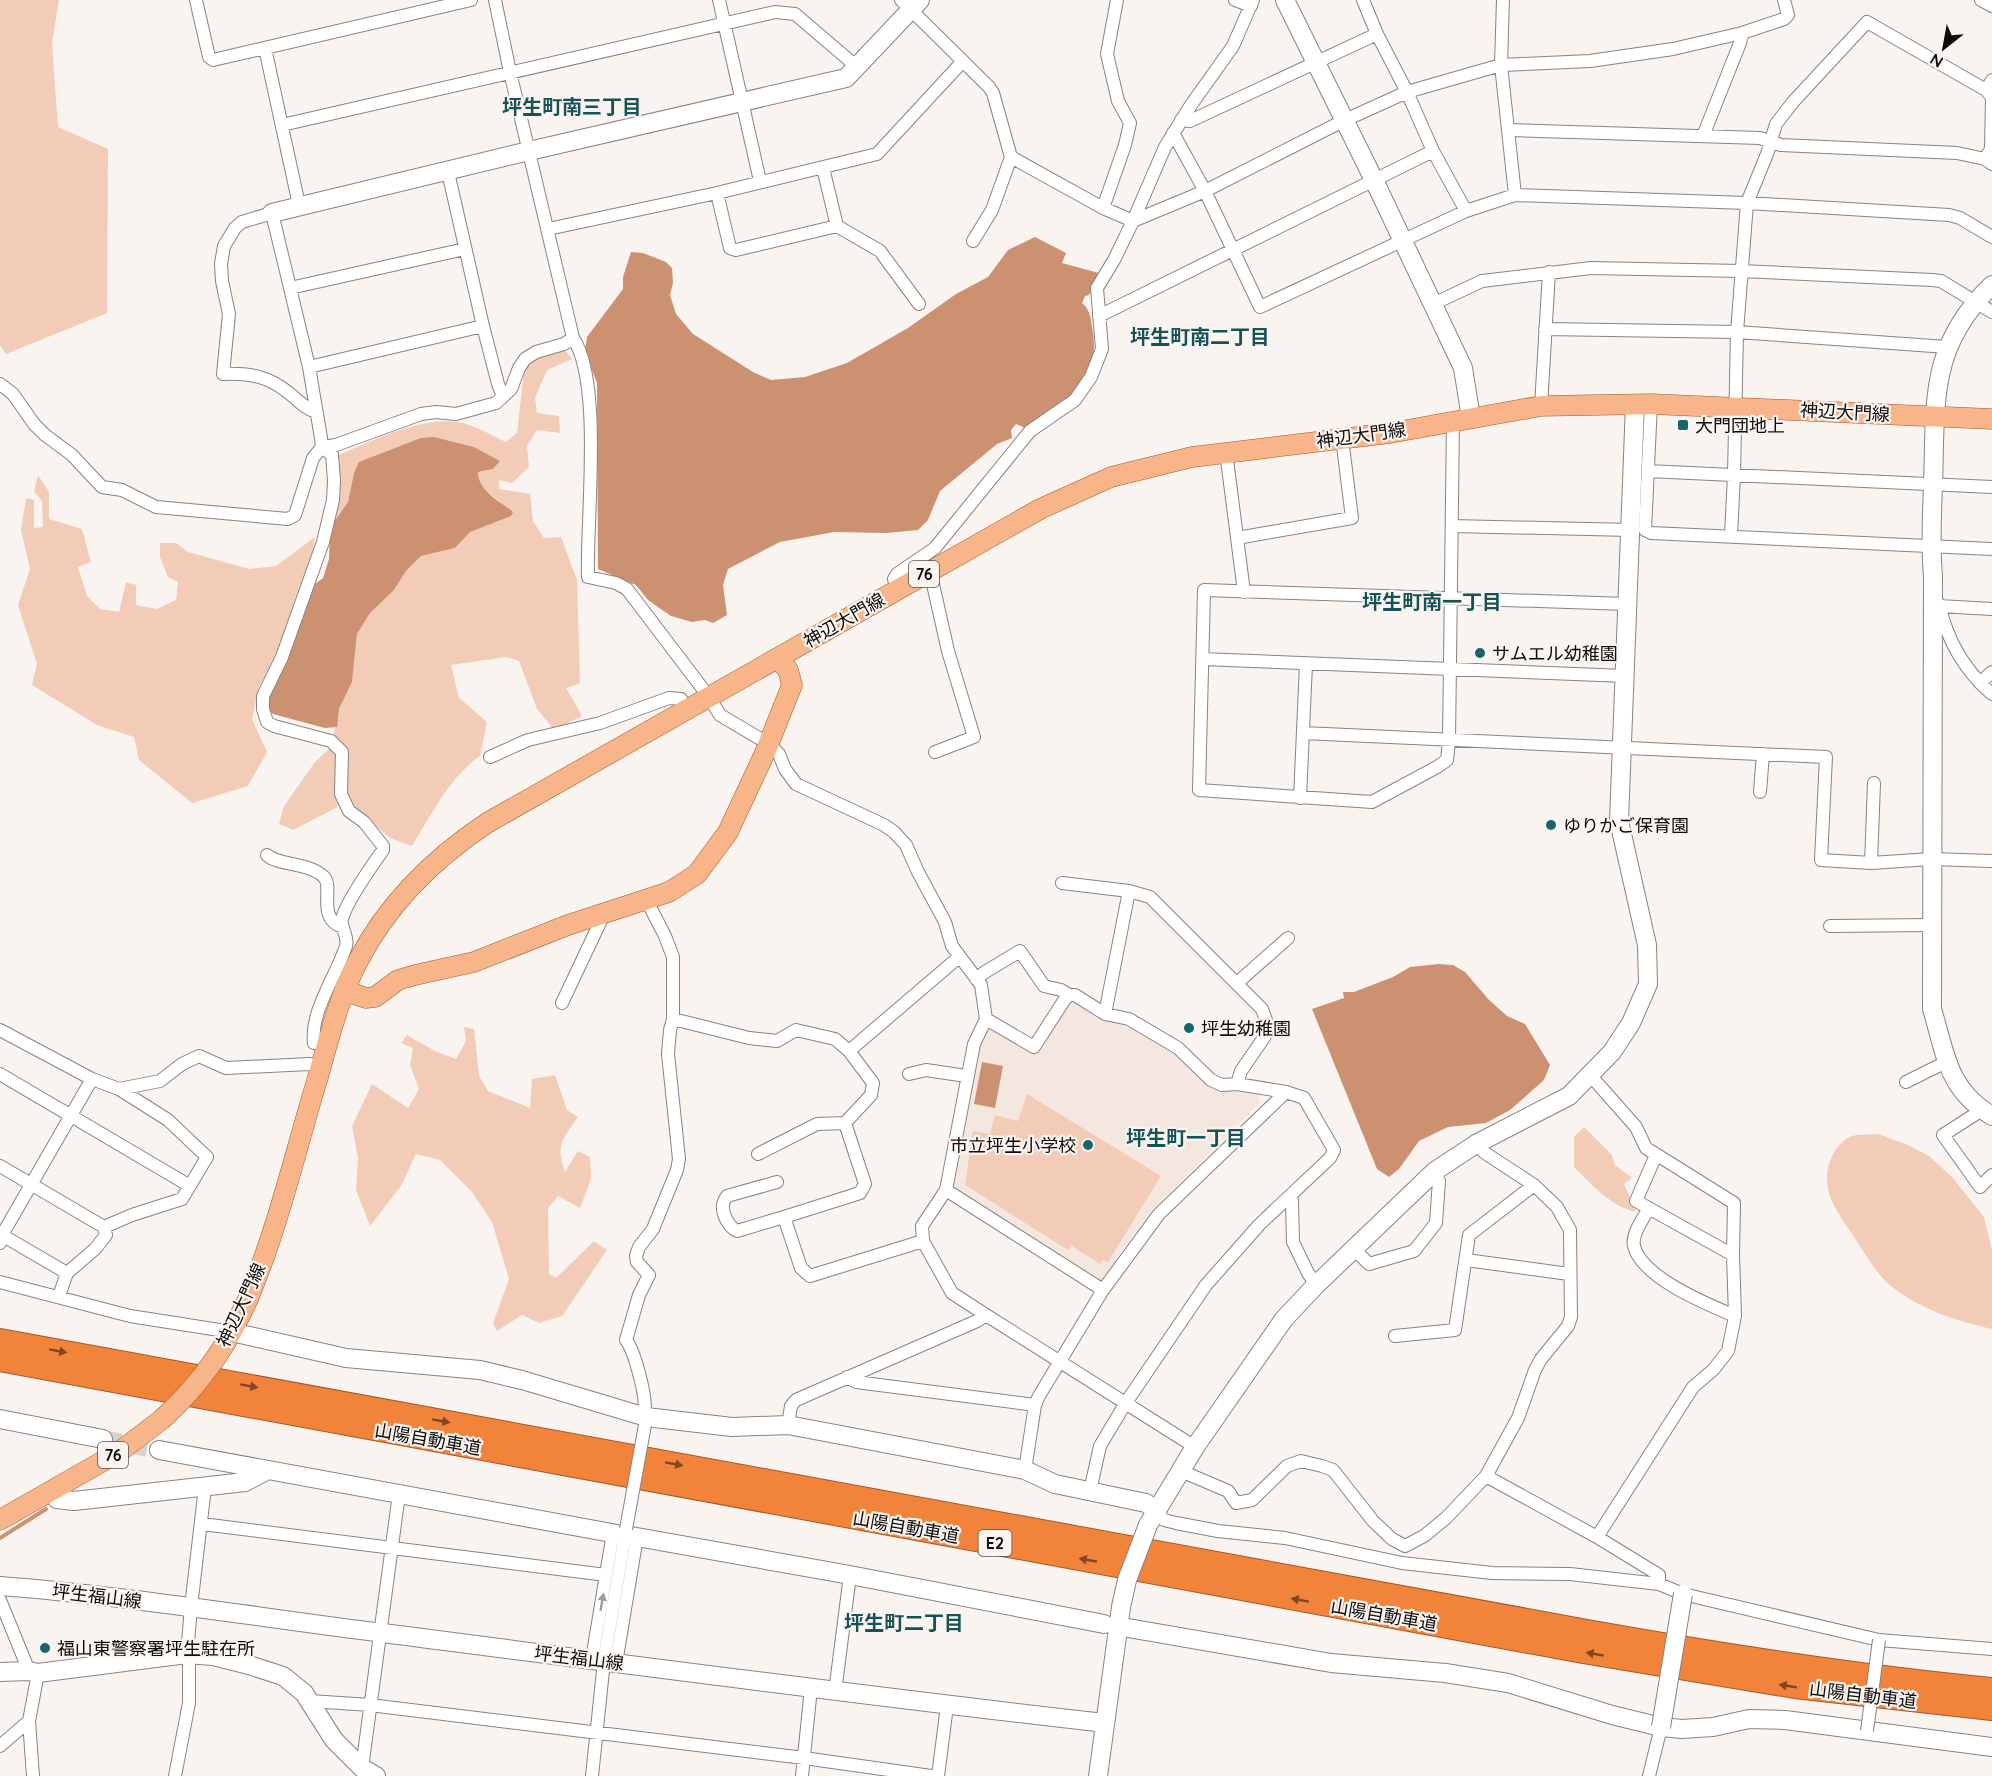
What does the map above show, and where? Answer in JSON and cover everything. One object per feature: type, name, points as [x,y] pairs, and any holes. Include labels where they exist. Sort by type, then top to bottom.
[{"type":"highway","name":"山陽自動車道","points":[[0,1340],[1587,1632],[1895,1680],[1992,1689]]},
{"type":"highway","name":"山陽自動車道","points":[[0,1360],[1595,1654],[1795,1687],[1992,1709]]},
{"type":"main road","name":"神辺大門線","points":[[0,1520],[119,1452],[179,1404],[216,1359],[250,1295],[337,1010],[357,963],[391,909],[428,867],[487,823],[1040,509],[1111,477],[1192,457],[1390,433],[1541,406],[1643,404],[1992,419]]},
{"type":"main road","points":[[346,991],[366,998],[375,997],[398,980],[474,962],[605,912],[669,892],[697,874],[728,832],[769,744],[792,685],[788,670],[778,658]]},
{"type":"street","points":[[196,0],[208,57],[213,60],[437,4],[471,0]]},
{"type":"street","points":[[495,0],[573,338],[583,360],[589,410],[588,577],[616,583],[627,589],[709,697],[720,715],[769,744],[779,754],[785,769],[796,784],[884,825],[894,832],[906,845],[945,922],[952,946],[981,985],[986,1019],[974,1044],[966,1076],[950,1177],[946,1190],[922,1226],[922,1241],[952,1293],[1195,1448]]},
{"type":"street","points":[[719,0],[760,182]]},
{"type":"street","points":[[1103,208],[1125,146],[1130,123],[1118,101],[1107,54],[1117,0]]},
{"type":"street","points":[[897,590],[894,579],[897,574],[935,548],[1030,431],[1075,400],[1091,377],[1102,349],[1097,288],[1114,260],[1173,133],[1233,46],[1252,3],[1234,0]]},
{"type":"street","points":[[1285,0],[1463,368],[1462,419],[1452,526],[1451,599],[1449,741],[1446,760],[1372,802],[1199,790],[1204,591],[1451,599],[1628,604]]},
{"type":"street","points":[[1364,0],[1377,34],[1466,211]]},
{"type":"street","points":[[1503,0],[1501,65],[1515,195]]},
{"type":"street","points":[[1011,157],[1103,208],[1133,221],[1205,192],[1343,121],[1407,92],[1501,65],[1590,61],[1673,49],[1742,33],[1784,19],[1788,15],[1784,0]]},
{"type":"street","points":[[1981,0],[1992,6]]},
{"type":"street","points":[[316,412],[304,408],[271,380],[241,373],[224,374],[230,314],[222,282],[221,264],[224,246],[235,228],[243,222],[299,206],[529,151],[846,78],[911,3],[993,93],[1011,157],[992,210],[973,241]]},
{"type":"street","points":[[282,125],[775,12],[795,14],[856,66]]},
{"type":"street","points":[[1508,130],[1760,138],[1771,142],[1781,145],[1957,153],[1988,161],[1991,149],[1992,97],[1989,85],[1867,22],[1792,102],[1776,124],[1771,142],[1747,203],[1737,332],[1731,536]]},
{"type":"street","points":[[1703,136],[1742,33]]},
{"type":"street","points":[[1181,120],[1190,121],[1377,34]]},
{"type":"street","points":[[265,48],[299,206]]},
{"type":"street","points":[[548,229],[717,193],[877,154],[963,61]]},
{"type":"street","points":[[1173,133],[1205,192],[1260,307],[1466,211],[1515,195],[1747,203],[1949,215],[1960,218],[1992,237]]},
{"type":"street","points":[[1099,316],[1434,151]]},
{"type":"street","points":[[823,168],[837,226]]},
{"type":"street","points":[[448,172],[483,326],[498,384],[504,396]]},
{"type":"street","points":[[717,193],[730,248],[736,250],[837,226],[880,251],[919,304]]},
{"type":"street","points":[[272,213],[309,367],[322,447],[332,455],[334,481],[323,542],[290,636],[263,696],[263,709],[267,722],[274,726],[331,741],[342,752],[341,794],[349,811],[364,822],[383,846],[383,850],[357,890],[342,919],[347,944],[325,995],[313,1032],[314,1042],[327,1046]]},
{"type":"street","points":[[290,288],[465,249]]},
{"type":"street","points":[[1433,304],[1482,281],[1591,268],[1932,280],[1941,282],[1992,312]]},
{"type":"street","points":[[1541,406],[1549,272]]},
{"type":"street","points":[[1992,285],[1974,302],[1947,347],[1935,404],[1930,546],[1933,576],[1943,624],[1963,664],[1992,694]]},
{"type":"street","points":[[309,367],[483,326]]},
{"type":"street","points":[[1545,329],[1737,332],[1947,347]]},
{"type":"street","points":[[0,384],[13,394],[34,424],[45,435],[72,455],[102,486],[122,490],[156,507],[288,519],[295,514],[314,458],[322,447],[336,445],[421,414],[436,412],[456,414],[496,404],[511,389],[525,359],[536,352],[564,344],[573,338]]},
{"type":"street","points":[[1643,404],[1648,471],[1645,530],[1651,533],[1992,549]]},
{"type":"street","points":[[1098,1776],[1121,1607],[1127,1580],[1153,1518],[1181,1471],[1284,1319],[1353,1248],[1435,1171],[1476,1144],[1569,1096],[1591,1076],[1612,1052],[1631,1023],[1648,984],[1647,945],[1619,821],[1631,530],[1643,404]]},
{"type":"street","points":[[1237,538],[1352,518],[1342,438]]},
{"type":"street","points":[[1226,452],[1244,592]]},
{"type":"street","points":[[1648,471],[1992,487]]},
{"type":"street","points":[[1452,526],[1631,530]]},
{"type":"street","points":[[930,571],[948,651],[974,737],[934,752]]},
{"type":"street","points":[[1933,576],[1932,1010],[1946,1062],[1957,1085],[1987,1113],[1943,1134],[1980,1187],[1992,1175]]},
{"type":"street","points":[[1939,606],[1992,609]]},
{"type":"street","points":[[1202,659],[1625,676]]},
{"type":"street","points":[[1300,798],[1306,664]]},
{"type":"street","points":[[1980,683],[1992,672]]},
{"type":"street","points":[[490,757],[528,740],[600,723],[669,698],[681,699],[687,710]]},
{"type":"street","points":[[1303,733],[1826,757],[1821,860],[1871,863],[1931,859],[1992,861]]},
{"type":"street","points":[[1760,792],[1762,754]]},
{"type":"street","points":[[1871,863],[1874,783]]},
{"type":"street","points":[[267,855],[271,859],[306,867],[324,877],[327,882],[326,903],[330,916],[334,922],[343,927]]},
{"type":"street","points":[[1062,883],[1129,891],[1150,897],[1262,1009],[1267,1023],[1264,1036],[1241,1071],[1237,1084]]},
{"type":"street","points":[[1105,1014],[1129,891]]},
{"type":"street","points":[[592,1776],[604,1661],[645,1421],[643,1383],[632,1348],[626,1340],[639,1295],[649,1275],[637,1262],[636,1256],[639,1247],[653,1229],[679,1159],[668,1054],[673,1019],[673,957],[646,899]]},
{"type":"street","points":[[562,1003],[605,912]]},
{"type":"street","points":[[1830,926],[1931,925]]},
{"type":"street","points":[[1237,983],[1288,938]]},
{"type":"street","points":[[976,979],[1020,951],[1044,986],[1070,995],[1075,994],[1105,1014],[1129,1019],[1178,1048],[1211,1080],[1222,1084],[1237,1084],[1286,1092],[1304,1098],[1334,1150],[1330,1158],[1259,1225],[1206,1285],[1125,1404],[1100,1446],[1090,1491]]},
{"type":"street","points":[[849,1051],[959,957]]},
{"type":"street","points":[[986,1019],[1034,1047],[1070,995]]},
{"type":"street","points":[[673,1019],[749,1038],[777,1041],[796,1030],[835,1039],[849,1051],[873,1083],[871,1095],[845,1123],[817,1124],[758,1154]]},
{"type":"street","points":[[0,1030],[92,1080],[119,1089],[168,1120],[207,1157],[182,1199],[132,1215],[104,1227]]},
{"type":"street","points":[[119,1089],[160,1081],[182,1064],[199,1056],[226,1068],[309,1064],[321,1066]]},
{"type":"street","points":[[1906,1082],[1946,1062]]},
{"type":"street","points":[[909,1074],[926,1070],[966,1076]]},
{"type":"street","points":[[0,1074],[190,1186]]},
{"type":"street","points":[[1591,1076],[1636,1127],[1646,1148],[1734,1203],[1735,1316],[1728,1351],[1713,1370],[1693,1387],[1597,1537]]},
{"type":"street","points":[[67,1274],[1,1237],[92,1080]]},
{"type":"street","points":[[1025,1470],[1035,1405],[1103,1290],[1159,1214],[1286,1092]]},
{"type":"street","points":[[777,1182],[727,1196],[723,1205],[727,1221],[732,1228],[737,1231],[860,1193],[865,1184],[845,1123]]},
{"type":"street","points":[[1405,1546],[1424,1536],[1446,1518],[1486,1476],[1518,1418],[1535,1370],[1541,1359],[1568,1326],[1571,1317],[1570,1230],[1557,1207],[1534,1185],[1498,1163],[1476,1144]]},
{"type":"street","points":[[1656,1155],[1635,1201],[1733,1255]]},
{"type":"street","points":[[0,1166],[104,1227],[106,1235],[95,1249],[67,1274],[59,1296]]},
{"type":"street","points":[[1353,1248],[1369,1264],[1413,1251],[1436,1223],[1439,1181],[1435,1171]]},
{"type":"street","points":[[1395,1336],[1455,1330],[1469,1235],[1534,1185]]},
{"type":"street","points":[[946,1190],[1103,1290]]},
{"type":"street","points":[[1289,1198],[1292,1200],[1293,1242],[1316,1285]]},
{"type":"street","points":[[1649,1208],[1637,1231],[1634,1244],[1641,1260],[1649,1270],[1691,1297],[1735,1316]]},
{"type":"street","points":[[784,1217],[801,1268],[810,1276],[922,1241]]},
{"type":"street","points":[[1466,1260],[1569,1274]]},
{"type":"street","points":[[0,1282],[130,1316],[229,1337],[346,1358],[480,1370],[522,1380],[645,1421],[732,1427],[788,1425],[1025,1470],[1055,1484],[1146,1503],[1153,1518],[1218,1531],[1285,1538],[1402,1563],[1492,1573],[1570,1574],[1659,1584],[1683,1594],[1879,1640],[1992,1649]]},
{"type":"street","points":[[788,1425],[791,1406],[796,1400],[977,1321],[986,1315]]},
{"type":"street","points":[[847,1377],[856,1382],[1035,1405]]},
{"type":"street","points":[[0,1419],[103,1439]]},
{"type":"street","points":[[159,1450],[850,1575],[1104,1624]]},
{"type":"street","points":[[1181,1471],[1228,1491],[1236,1503],[1252,1500],[1287,1466],[1301,1461],[1322,1466],[1333,1470],[1372,1521],[1392,1539],[1405,1546]]},
{"type":"street","points":[[225,1485],[234,1477],[235,1471],[228,1463]]},
{"type":"street","points":[[52,1491],[57,1499],[74,1501],[245,1482],[268,1470]]},
{"type":"street","points":[[1486,1476],[1597,1537],[1659,1575],[1659,1584]]},
{"type":"street","points":[[175,1776],[189,1703],[187,1653],[205,1487]]},
{"type":"street","points":[[369,1773],[370,1705],[399,1494]]},
{"type":"street","points":[[202,1524],[606,1575]]},
{"type":"street","points":[[604,1661],[606,1575],[625,1534]]},
{"type":"street","points":[[1402,1563],[1405,1546]]},
{"type":"street","points":[[834,1692],[850,1575]]},
{"type":"street","name":"坪生福山線","points":[[0,1586],[45,1589],[191,1607],[834,1692],[1105,1723]]},
{"type":"street","points":[[1648,1776],[1661,1727],[1683,1594]]},
{"type":"street","points":[[0,1600],[33,1672],[29,1721],[33,1776]]},
{"type":"street","points":[[1128,1629],[1331,1664],[1445,1673],[1508,1683],[1612,1715],[1661,1727],[1682,1729],[1749,1719],[1785,1720],[1992,1748]]},
{"type":"street","points":[[1867,1731],[1879,1640]]},
{"type":"street","points":[[0,1672],[33,1672],[187,1653],[213,1656],[283,1676],[304,1693],[334,1740],[369,1773]]},
{"type":"street","points":[[802,1776],[812,1688]]},
{"type":"street","points":[[310,1701],[370,1705],[804,1758],[931,1776]]},
{"type":"street","points":[[938,1776],[947,1706]]},
{"type":"street","points":[[0,1746],[6,1735],[29,1721]]},
{"type":"shaded area","points":[[0,0],[59,0],[52,43],[58,127],[108,149],[107,313],[6,354],[0,345]]},
{"type":"shaded area","points":[[1035,237],[1066,253],[1062,263],[1099,273],[1089,295],[1085,296],[1082,303],[1089,312],[1093,333],[1094,351],[1091,366],[1084,379],[1064,400],[1025,428],[1016,424],[1011,430],[1012,438],[997,444],[940,491],[928,520],[918,530],[887,533],[834,532],[780,542],[728,569],[723,585],[727,615],[713,623],[705,620],[692,622],[671,616],[648,600],[636,585],[598,569],[597,383],[585,352],[587,337],[623,289],[623,277],[631,252],[643,253],[666,262],[672,268],[673,283],[670,295],[676,314],[693,334],[753,372],[771,380],[805,377],[847,363],[908,328],[956,294],[988,277],[1008,250]]},
{"type":"shaded area","points":[[563,348],[572,359],[547,370],[535,398],[537,413],[559,416],[560,433],[537,430],[527,446],[529,467],[512,483],[499,480],[499,489],[530,494],[533,521],[544,538],[561,537],[577,580],[580,683],[566,688],[582,716],[554,730],[537,709],[519,661],[506,657],[451,665],[459,698],[487,722],[480,756],[450,786],[412,846],[390,838],[373,824],[353,813],[336,783],[338,807],[293,830],[279,824],[284,806],[315,762],[331,747],[339,709],[352,682],[357,634],[370,613],[394,590],[406,571],[421,556],[455,548],[470,532],[511,516],[500,502],[484,489],[478,477],[478,472],[493,469],[500,461],[474,447],[434,437],[354,473],[348,502],[334,522],[338,455],[399,430],[432,422],[463,423],[506,442],[517,433],[524,371],[531,360]]},
{"type":"shaded area","points":[[434,437],[474,447],[500,461],[493,469],[478,472],[479,479],[491,495],[513,512],[511,516],[470,532],[455,548],[421,556],[406,571],[394,590],[370,613],[357,634],[352,682],[339,709],[337,727],[325,728],[273,714],[264,705],[307,590],[323,578],[329,559],[330,532],[348,502],[354,473],[359,462],[421,438]]},
{"type":"shaded area","points":[[38,475],[49,492],[49,519],[82,529],[91,562],[78,567],[87,596],[100,609],[119,612],[126,582],[136,585],[136,605],[157,609],[176,600],[178,582],[168,577],[160,557],[160,543],[176,543],[188,552],[249,569],[276,566],[315,537],[312,556],[296,596],[282,644],[259,687],[252,719],[267,752],[248,786],[192,803],[139,760],[134,737],[97,725],[32,685],[37,664],[18,605],[30,569],[21,530],[26,498],[34,500],[34,528],[43,527],[42,501],[34,491]]},
{"type":"shaded area","points":[[1453,965],[1465,972],[1489,1000],[1507,1016],[1525,1024],[1550,1065],[1544,1080],[1510,1110],[1486,1123],[1448,1127],[1419,1141],[1399,1169],[1389,1177],[1377,1169],[1312,1009],[1344,998],[1343,992],[1354,992],[1393,977],[1410,967]]},
{"type":"shaded area","name":"市立坪生小学校","points":[[1074,1000],[1090,1014],[1128,1025],[1175,1054],[1213,1089],[1257,1094],[1261,1102],[1153,1209],[1121,1251],[1104,1279],[1099,1281],[950,1189],[977,1046],[986,1029],[991,1028],[1034,1054],[1067,1002]]},
{"type":"shaded area","points":[[464,1027],[474,1029],[479,1076],[488,1091],[530,1108],[532,1079],[555,1075],[567,1110],[578,1117],[562,1143],[562,1163],[565,1172],[578,1151],[590,1157],[591,1179],[580,1208],[558,1196],[548,1208],[549,1274],[556,1278],[594,1241],[607,1250],[562,1316],[539,1323],[522,1315],[497,1331],[493,1323],[509,1279],[492,1222],[472,1192],[440,1160],[416,1154],[401,1186],[370,1226],[356,1190],[358,1158],[352,1126],[372,1084],[408,1108],[419,1089],[410,1065],[413,1048],[401,1043],[407,1035],[435,1051],[456,1059],[466,1041]]},
{"type":"shaded area","points":[[982,1062],[1003,1066],[995,1108],[974,1104]]},
{"type":"shaded area","points":[[1027,1094],[1161,1176],[1108,1262],[1103,1260],[1100,1264],[1072,1246],[1068,1250],[965,1185],[973,1131],[990,1134],[995,1115],[1018,1121]]},
{"type":"shaded area","points":[[1584,1127],[1612,1155],[1615,1165],[1632,1178],[1624,1184],[1636,1212],[1610,1200],[1574,1167],[1574,1137]]},
{"type":"shaded area","points":[[1878,1134],[1906,1144],[1929,1156],[1952,1177],[1984,1217],[1992,1250],[1992,1329],[1940,1314],[1892,1287],[1872,1265],[1838,1213],[1828,1189],[1827,1173],[1831,1158],[1846,1139],[1857,1135]]},
{"type":"waterway","points":[[0,1538],[46,1509]]},
{"type":"tunnel","points":[[103,1439],[159,1450]]},
{"type":"place","name":"大門団地上","points":[[1683,425]]},
{"type":"place","name":"サムエル幼稚園","points":[[1480,653]]},
{"type":"place","name":"ゆりかご保育園","points":[[1551,825]]},
{"type":"place","name":"坪生幼稚園","points":[[1189,1028]]},
{"type":"place","name":"市立坪生小学校","points":[[1088,1145]]},
{"type":"place","name":"福山東警察署坪生駐在所","points":[[45,1648]]},
{"type":"district","name":"坪生町南三丁目","points":[[572,106]]},
{"type":"district","name":"坪生町南二丁目","points":[[1200,336]]},
{"type":"district","name":"坪生町南一丁目","points":[[1432,601]]},
{"type":"district","name":"坪生町一丁目","points":[[1186,1137]]},
{"type":"district","name":"坪生町二丁目","points":[[904,1622]]}]
